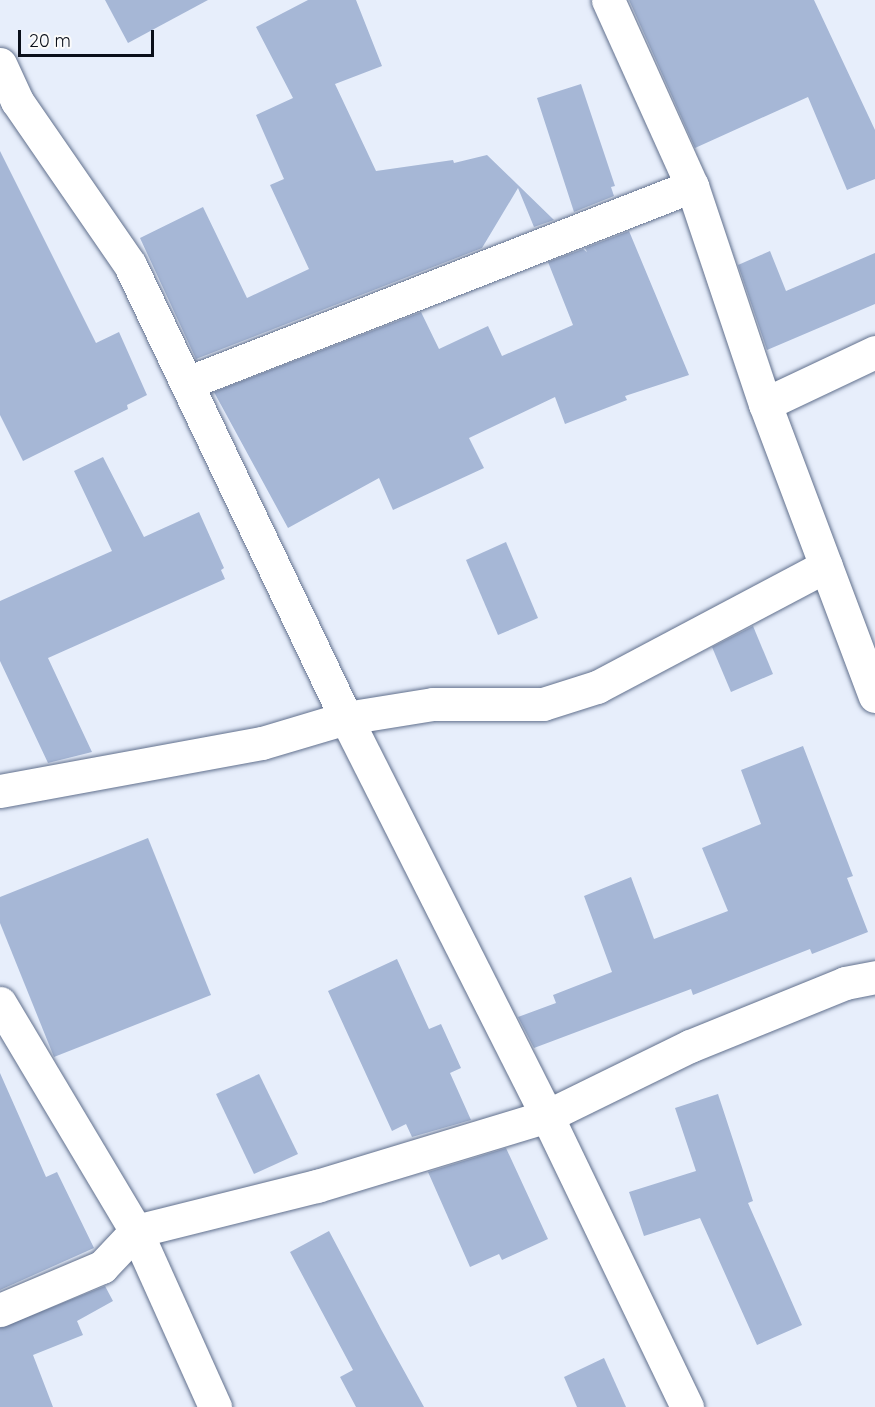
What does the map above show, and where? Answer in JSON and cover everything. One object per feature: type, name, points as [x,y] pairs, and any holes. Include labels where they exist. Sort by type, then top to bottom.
[{"type":"street","points":[[608,0],[692,186],[765,404],[875,696]]},
{"type":"street","points":[[0,64],[17,101],[130,265],[346,718],[547,1116],[687,1407]]},
{"type":"street","points":[[187,383],[692,186]]},
{"type":"street","points":[[765,404],[875,352]]},
{"type":"street","points":[[0,791],[262,743],[346,718],[433,704],[543,704],[597,687],[826,566]]},
{"type":"street","points":[[0,1310],[102,1267],[136,1231],[318,1186],[547,1116],[690,1046],[835,987],[875,977]]},
{"type":"street","points":[[0,1003],[136,1231],[215,1407]]},
{"type":"building","points":[[105,0],[208,0],[128,43]]},
{"type":"building","points":[[308,0],[356,0],[382,66],[335,84],[376,171],[453,160],[454,163],[487,155],[554,220],[534,227],[518,188],[482,248],[196,359],[140,238],[203,207],[247,298],[309,269],[270,185],[284,179],[256,115],[293,98],[256,27]]},
{"type":"building","points":[[629,0],[814,0],[875,130],[875,179],[847,190],[808,97],[695,148]]},
{"type":"building","points":[[581,84],[615,186],[611,187],[614,196],[574,212],[537,98]]},
{"type":"building","points":[[0,151],[96,343],[119,332],[147,395],[127,405],[128,409],[23,461],[0,415]]},
{"type":"building","points":[[629,231],[689,375],[625,396],[627,400],[565,424],[555,397],[469,438],[484,468],[393,510],[379,478],[288,528],[214,392],[421,312],[439,349],[488,326],[502,356],[573,325],[548,262],[583,249],[587,252],[585,248]]},
{"type":"building","points":[[770,251],[786,291],[875,253],[875,304],[767,350],[738,265]]},
{"type":"building","points":[[103,457],[144,537],[199,512],[224,568],[221,570],[225,579],[48,658],[92,752],[48,763],[0,661],[0,601],[112,551],[74,471]]},
{"type":"building","points":[[506,542],[538,618],[498,635],[466,560]]},
{"type":"building","points":[[753,626],[773,674],[731,692],[712,647]]},
{"type":"building","points":[[803,746],[853,876],[847,878],[868,932],[812,954],[810,949],[693,995],[691,989],[534,1048],[518,1017],[556,1003],[553,995],[612,972],[584,896],[631,877],[654,939],[728,911],[702,848],[761,824],[741,770]]},
{"type":"building","points":[[148,838],[211,995],[54,1057],[0,923],[0,897]]},
{"type":"building","points":[[397,959],[429,1029],[441,1024],[461,1068],[450,1073],[471,1120],[412,1137],[406,1124],[392,1131],[328,991]]},
{"type":"building","points":[[0,1073],[46,1177],[57,1172],[94,1248],[0,1290]]},
{"type":"building","points":[[259,1074],[298,1154],[254,1174],[216,1094]]},
{"type":"building","points":[[718,1094],[753,1201],[748,1203],[802,1325],[757,1345],[700,1218],[644,1236],[629,1192],[696,1171],[675,1108]]},
{"type":"building","points":[[506,1148],[548,1239],[502,1260],[499,1254],[470,1267],[428,1172]]},
{"type":"building","points":[[329,1231],[424,1407],[356,1407],[340,1377],[353,1370],[290,1252]]},
{"type":"building","points":[[105,1286],[113,1301],[77,1321],[83,1335],[33,1355],[53,1407],[0,1407],[0,1328]]},
{"type":"building","points":[[604,1358],[626,1407],[577,1407],[564,1377]]}]
